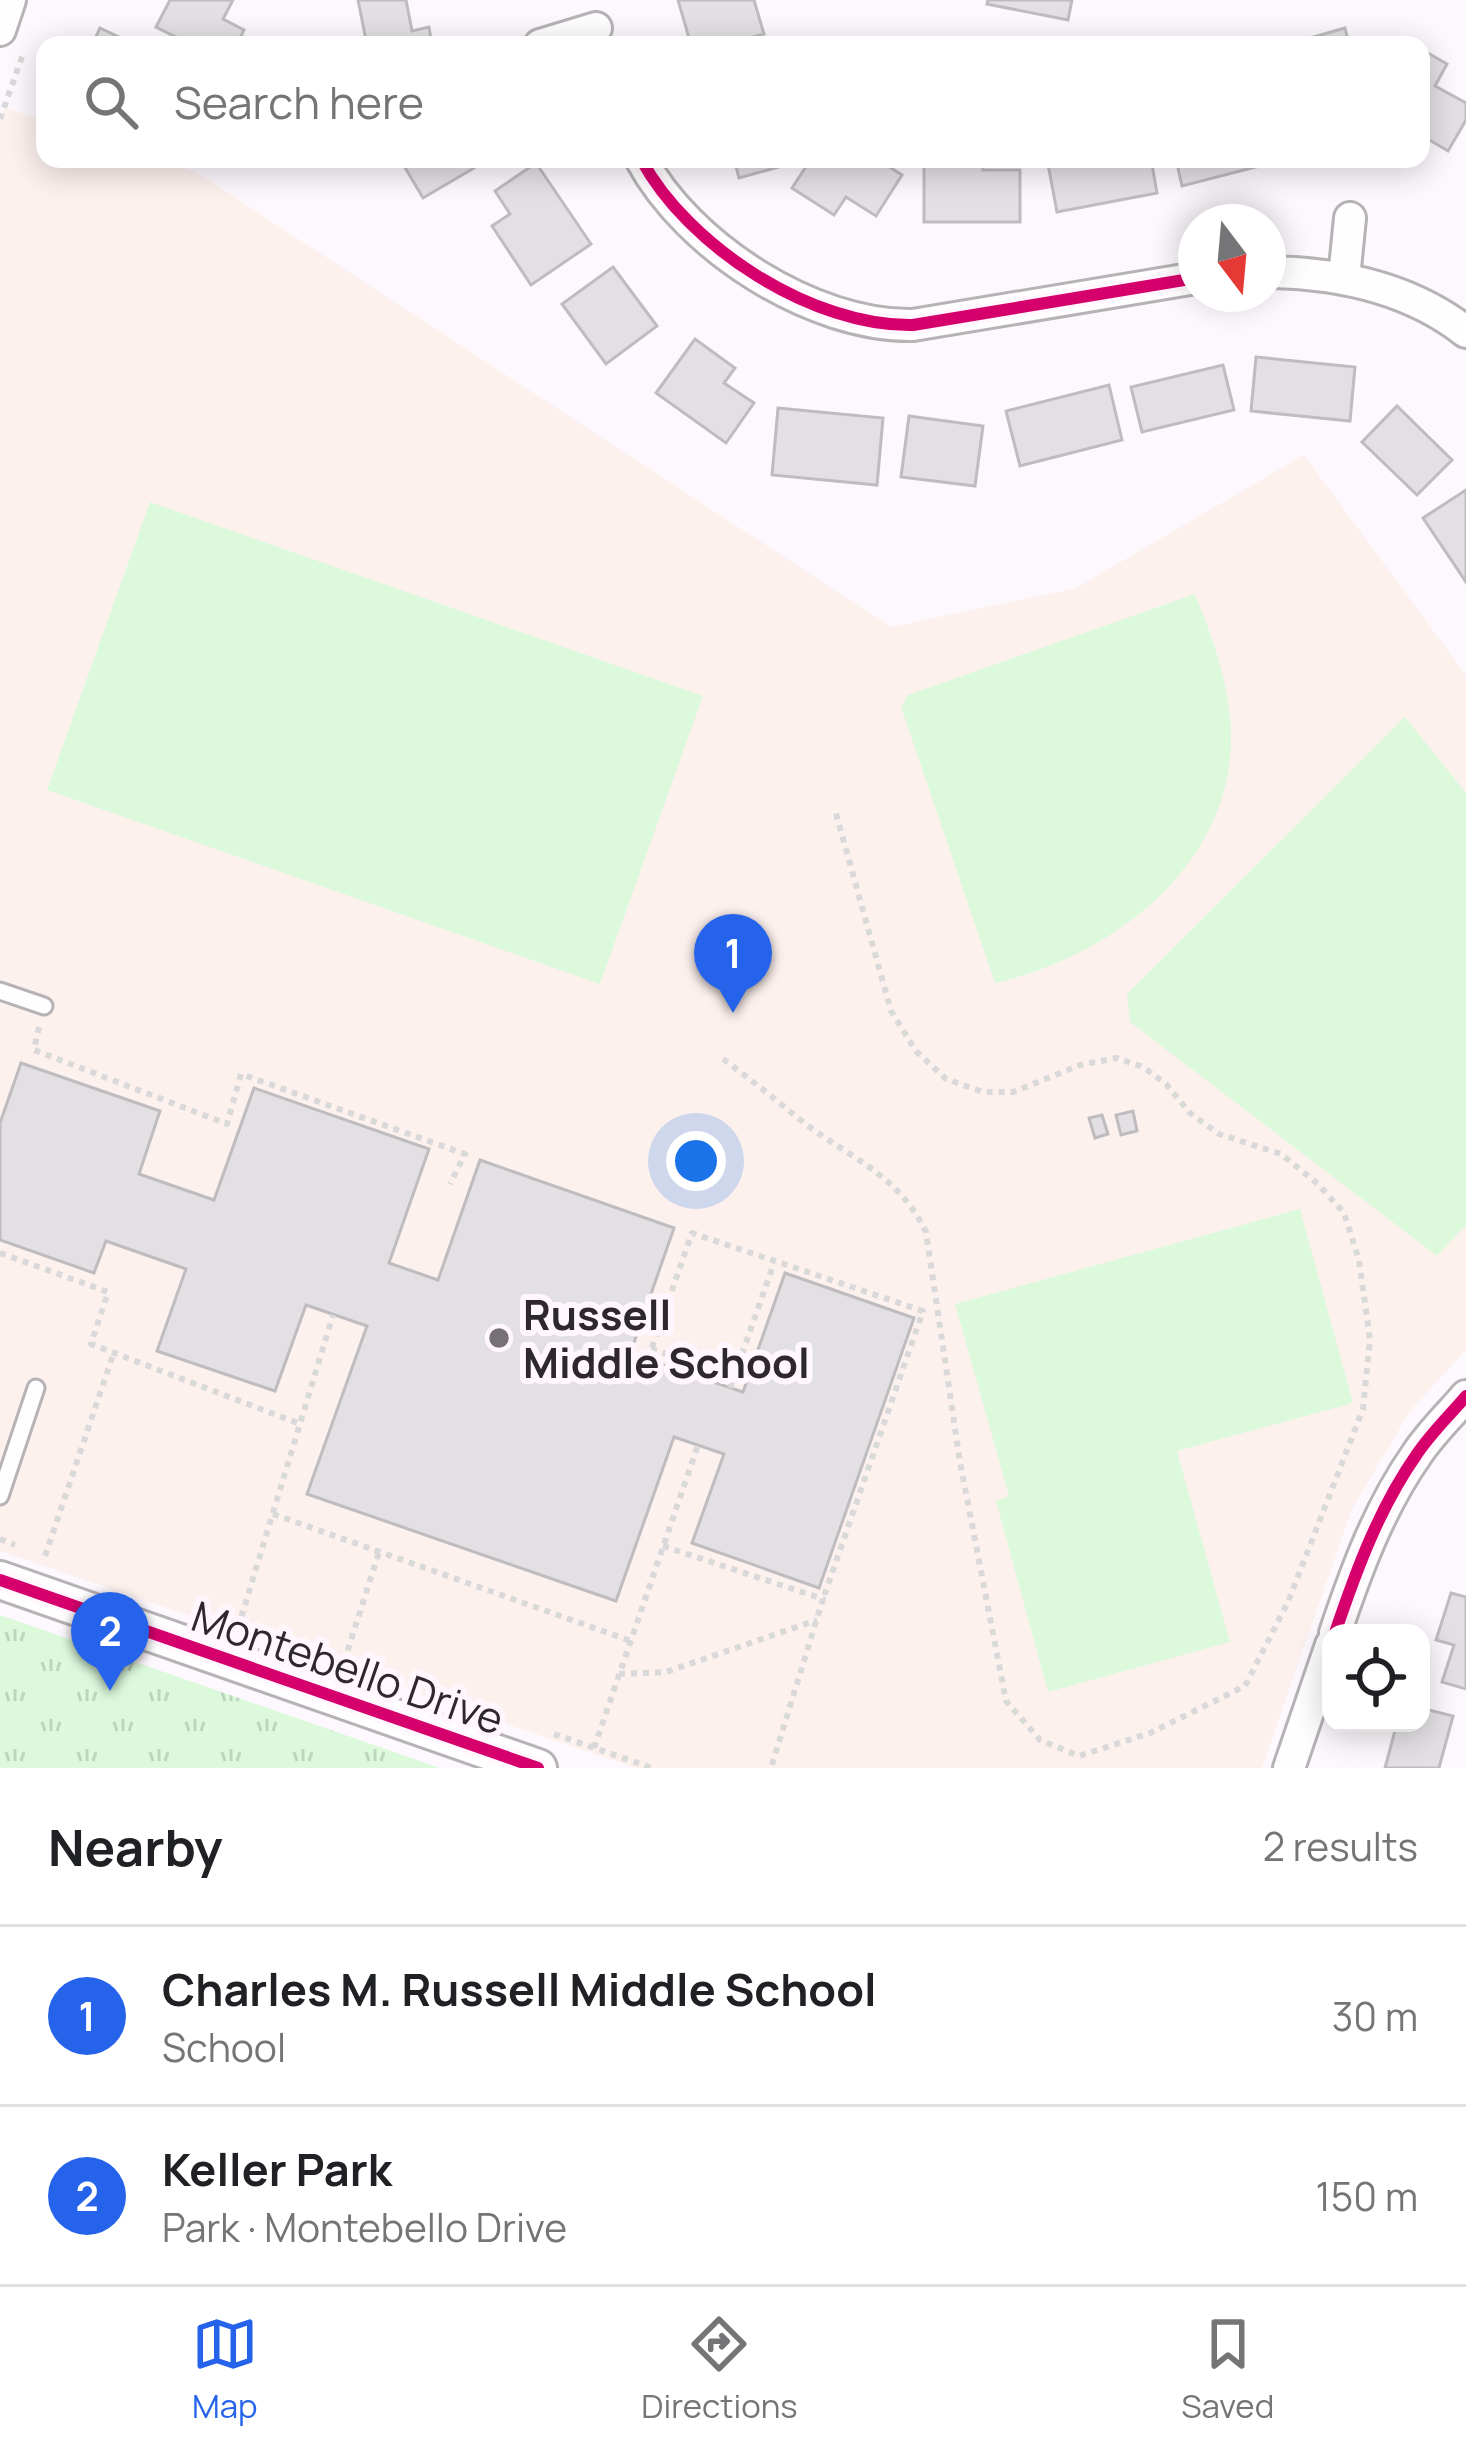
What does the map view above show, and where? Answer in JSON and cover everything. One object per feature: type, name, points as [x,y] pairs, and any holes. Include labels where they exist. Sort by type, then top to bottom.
[{"type":"street","points":[[10,0],[14,35]]},
{"type":"street","points":[[563,36],[595,24]]},
{"type":"street","points":[[646,168],[707,239],[746,268],[846,319],[913,326],[1178,281]]},
{"type":"street","points":[[1344,278],[1350,218]]},
{"type":"street","points":[[1286,273],[1344,278],[1426,306],[1466,332]]},
{"type":"street","points":[[1338,1624],[1385,1509],[1417,1453],[1466,1396]]},
{"type":"street","name":"Montebello Drive","points":[[0,1580],[538,1768]]},
{"type":"street","points":[[1289,1768],[1322,1672]]},
{"type":"lane","points":[[0,991],[44,1006]]},
{"type":"lane","points":[[0,1496],[36,1388]]},
{"type":"path","points":[[0,119],[14,35]]},
{"type":"path","points":[[724,1059],[883,1176],[913,1205],[926,1232],[960,1462],[1006,1701],[1040,1740],[1078,1756],[1150,1733],[1245,1686],[1288,1601],[1363,1409],[1370,1340],[1358,1260],[1343,1213],[1318,1184],[1281,1154],[1219,1134],[1190,1113],[1166,1084],[1143,1067],[1117,1058],[1080,1065],[1013,1092],[983,1092],[946,1079],[916,1051],[891,1011],[836,810]]},
{"type":"path","points":[[44,1006],[34,1050],[227,1124],[241,1074],[465,1154],[450,1184]]},
{"type":"path","points":[[647,1360],[692,1233],[923,1312],[823,1599],[771,1768]]},
{"type":"path","points":[[0,1253],[108,1292],[92,1344],[300,1424]]},
{"type":"path","points":[[730,1388],[774,1264]]},
{"type":"path","points":[[238,1632],[334,1315]]},
{"type":"path","points":[[651,1349],[732,1375]]},
{"type":"path","points":[[45,1556],[113,1353]]},
{"type":"path","points":[[594,1748],[698,1445]]},
{"type":"path","points":[[273,1514],[631,1641]]},
{"type":"path","points":[[663,1546],[823,1599]]},
{"type":"path","points":[[344,1662],[379,1552]]},
{"type":"path","points":[[620,1674],[666,1672],[817,1621]]},
{"type":"shaded area","points":[[4,107],[36,118],[36,168],[184,168],[196,172],[891,627],[1076,588],[1304,455],[1466,675],[1466,1350],[1410,1411],[1352,1509],[1262,1768],[635,1768],[0,1551],[0,120]]},
{"type":"green space","points":[[150,502],[703,696],[600,984],[47,790]]},
{"type":"green space","points":[[1195,594],[1217,654],[1230,718],[1229,768],[1216,814],[1194,855],[1164,892],[1127,923],[1086,949],[995,983],[901,707],[908,695]]},
{"type":"green space","points":[[1405,717],[1466,793],[1466,1225],[1437,1256],[1130,1022],[1127,994]]},
{"type":"green space","points":[[1300,1209],[1353,1403],[1177,1451],[1230,1642],[1048,1692],[996,1501],[1009,1496],[955,1304]]},
{"type":"green space","points":[[0,1615],[440,1768],[0,1768]]},
{"type":"building","points":[[170,0],[233,0],[223,19],[244,30],[241,36],[174,36],[156,27]]},
{"type":"building","points":[[358,0],[406,0],[412,31],[429,27],[430,36],[365,36]]},
{"type":"building","points":[[678,0],[754,0],[764,34],[757,36],[688,36]]},
{"type":"building","points":[[988,0],[1072,0],[1068,20],[987,4]]},
{"type":"building","points":[[1345,28],[1347,36],[1317,36]]},
{"type":"building","points":[[1430,54],[1447,64],[1435,86],[1466,103],[1466,120],[1448,151],[1430,140]]},
{"type":"building","points":[[405,168],[474,168],[423,198]]},
{"type":"building","points":[[529,168],[539,168],[591,244],[531,285],[492,226],[510,214],[495,191]]},
{"type":"building","points":[[736,168],[775,168],[739,178]]},
{"type":"building","points":[[805,168],[891,168],[902,175],[876,216],[846,197],[834,215],[792,188]]},
{"type":"building","points":[[924,168],[1020,170],[1020,222],[924,222]]},
{"type":"building","points":[[1049,168],[1153,168],[1157,193],[1057,212]]},
{"type":"building","points":[[1178,168],[1252,168],[1182,186]]},
{"type":"building","points":[[613,267],[657,326],[606,364],[562,304]]},
{"type":"building","points":[[695,339],[735,368],[724,383],[754,403],[726,443],[656,393]]},
{"type":"building","points":[[1256,357],[1355,367],[1350,421],[1251,411]]},
{"type":"building","points":[[1223,365],[1234,410],[1142,432],[1131,387]]},
{"type":"building","points":[[1109,385],[1122,440],[1020,466],[1006,411]]},
{"type":"building","points":[[1397,406],[1452,460],[1417,495],[1362,442]]},
{"type":"building","points":[[778,408],[883,418],[877,485],[772,475]]},
{"type":"building","points":[[909,416],[983,426],[975,486],[901,477]]},
{"type":"building","points":[[1466,490],[1466,582],[1423,518]]},
{"type":"building","name":"Russell Middle School","points":[[21,1063],[160,1111],[139,1174],[214,1200],[254,1088],[429,1149],[389,1263],[438,1280],[480,1160],[674,1228],[630,1354],[743,1392],[785,1273],[914,1318],[819,1588],[692,1543],[724,1454],[674,1437],[616,1601],[307,1494],[367,1326],[306,1305],[275,1391],[157,1351],[186,1269],[106,1241],[94,1273],[0,1240],[0,1123]]},
{"type":"building","points":[[1133,1111],[1137,1131],[1121,1135],[1116,1115]]},
{"type":"building","points":[[1102,1115],[1108,1134],[1095,1138],[1089,1118]]},
{"type":"building","points":[[1451,1593],[1466,1597],[1466,1689],[1442,1682],[1454,1645],[1436,1640]]},
{"type":"building","points":[[1430,1710],[1453,1716],[1439,1768],[1385,1768],[1395,1732],[1430,1732]]},
{"type":"cycle path","points":[[647,168],[689,222],[757,276],[795,297],[875,322],[913,325],[1178,281]]},
{"type":"cycle path","points":[[1338,1624],[1391,1496],[1422,1446],[1466,1396]]},
{"type":"cycle path","points":[[0,1580],[538,1768]]},
{"type":"place","name":"Charles M. Russell Middle School","points":[[733,1013]]},
{"type":"place","name":"Russell Middle School","points":[[499,1338]]},
{"type":"place","name":"Keller Park","points":[[110,1691]]}]
